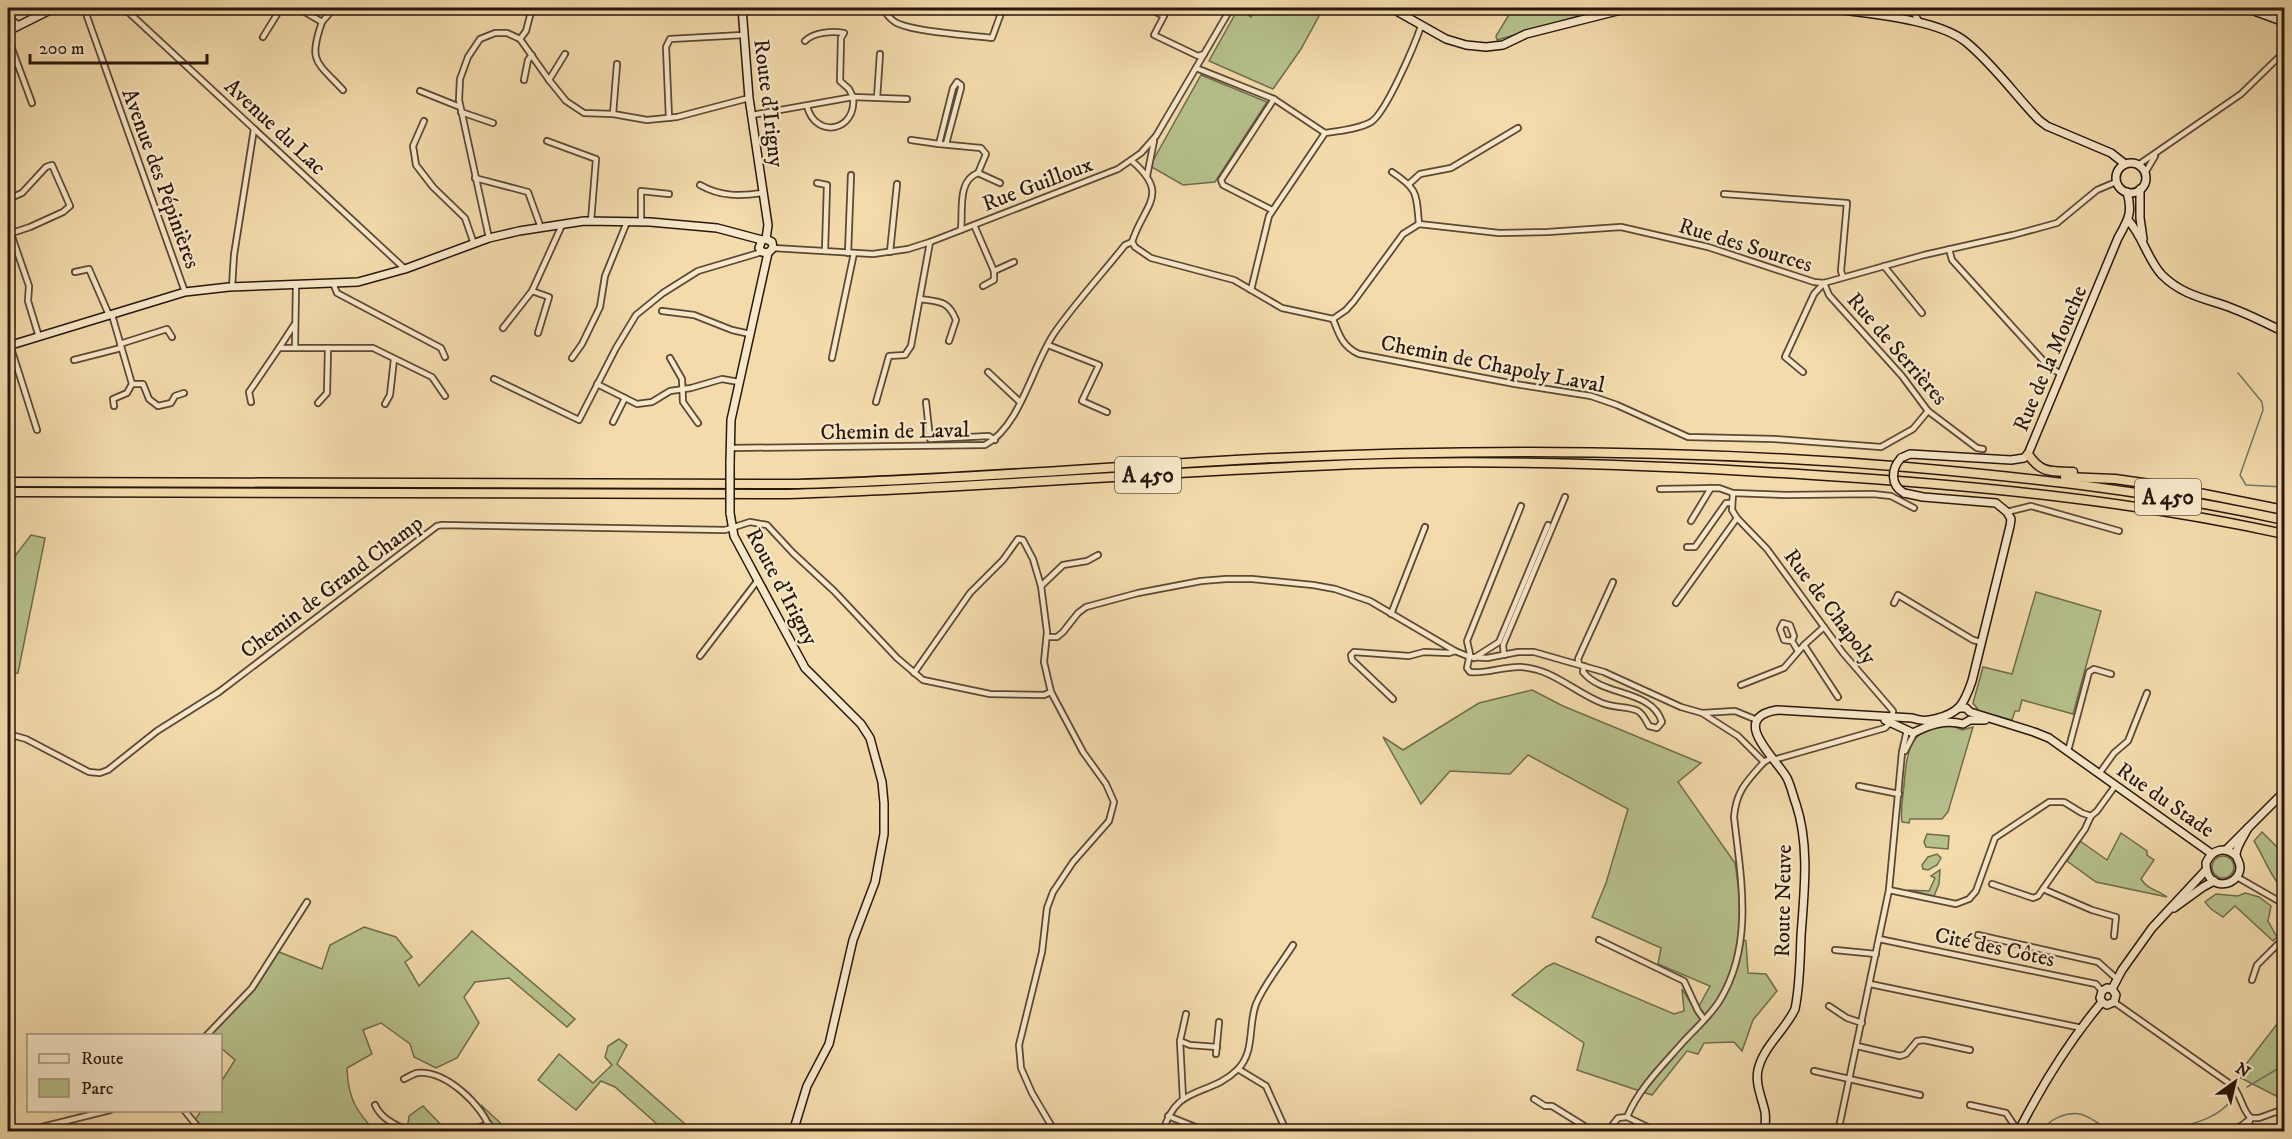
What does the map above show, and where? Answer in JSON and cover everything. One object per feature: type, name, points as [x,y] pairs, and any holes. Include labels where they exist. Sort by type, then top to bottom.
[{"type":"highway","name":"A 450","points":[[8,482],[797,484],[899,481],[1364,454],[1518,452],[1728,456],[1863,464],[2122,489],[2214,504],[2284,520]]},
{"type":"highway","points":[[2028,454],[2034,463],[2047,471],[2100,474],[2115,479]]},
{"type":"highway","name":"A 450","points":[[10,494],[787,494],[946,488],[1362,464],[1581,463],[1724,469],[1917,482],[2114,503],[2190,515],[2284,534]]},
{"type":"highway","points":[[2050,481],[2060,477],[2115,479],[2284,509]]},
{"type":"highway","points":[[2262,529],[2273,537],[2284,540]]},
{"type":"street","points":[[8,32],[40,10],[54,8]]},
{"type":"street","name":"Avenue des Pépinières","points":[[84,8],[185,292]]},
{"type":"street","name":"Avenue du Lac","points":[[124,8],[405,269]]},
{"type":"street","points":[[263,38],[281,8]]},
{"type":"street","points":[[298,8],[322,22]]},
{"type":"street","points":[[334,8],[322,22],[313,52],[316,62],[343,90]]},
{"type":"street","points":[[520,39],[526,31],[532,8]]},
{"type":"street","name":"Route d'Irigny","points":[[742,8],[749,98],[768,225],[764,239],[759,246],[768,251],[731,420],[731,526],[806,668],[861,724],[870,738],[882,782],[884,802],[884,834],[875,882],[853,940],[829,1044],[807,1086],[793,1131]]},
{"type":"street","points":[[883,8],[887,15],[896,22],[911,27],[993,38],[1000,16]]},
{"type":"street","points":[[1147,8],[1164,16],[1154,35],[1197,57],[1204,54]]},
{"type":"street","name":"Rue Guilloux","points":[[494,379],[579,420],[616,348],[636,315],[663,293],[698,271],[768,251],[890,252],[930,242],[1118,169],[1132,161],[1156,136],[1231,8]]},
{"type":"street","points":[[1391,8],[1420,26],[1456,43],[1486,47],[1503,45],[1526,34],[1629,8]]},
{"type":"street","points":[[1827,8],[1920,22],[1965,41],[2047,126],[2111,153],[2122,166]]},
{"type":"street","points":[[1910,8],[1920,22]]},
{"type":"street","points":[[2246,8],[2257,9],[2284,22]]},
{"type":"street","points":[[8,17],[19,25]]},
{"type":"street","points":[[1251,290],[1265,226],[1272,210],[1325,133],[1370,123],[1378,116],[1395,85],[1420,26]]},
{"type":"street","points":[[489,238],[461,109],[460,79],[468,57],[480,39],[495,33],[507,33],[520,39],[566,101],[584,113],[612,114],[647,120],[669,118],[749,98]]},
{"type":"street","points":[[805,41],[810,36],[844,33],[841,38],[840,81],[849,89],[853,97],[852,115],[844,123],[835,127],[826,127],[817,123],[810,116],[807,106]]},
{"type":"street","points":[[669,118],[666,48],[670,39],[743,35]]},
{"type":"street","points":[[8,38],[32,103]]},
{"type":"street","points":[[2122,166],[2138,165],[2241,94],[2284,52]]},
{"type":"street","points":[[549,80],[565,54]]},
{"type":"street","points":[[877,98],[880,54]]},
{"type":"street","points":[[524,80],[528,60],[532,55]]},
{"type":"street","points":[[612,114],[617,64]]},
{"type":"street","points":[[1196,69],[1274,99],[1325,133]]},
{"type":"street","points":[[939,144],[953,88],[957,82],[961,85],[946,144]]},
{"type":"street","points":[[420,91],[493,123]]},
{"type":"street","points":[[752,115],[853,97],[907,99]]},
{"type":"street","points":[[1272,210],[1223,185],[1221,180],[1274,99]]},
{"type":"street","points":[[424,122],[413,146],[416,165],[433,187],[465,218],[474,244]]},
{"type":"street","points":[[1409,184],[1420,174],[1451,168],[1518,128]]},
{"type":"street","points":[[232,287],[234,255],[254,129]]},
{"type":"street","name":"Chemin de Laval","points":[[730,447],[985,445],[995,440],[1002,433],[1020,402],[1053,334],[1125,245],[1132,242],[1152,196],[1153,187],[1147,176],[1156,136]]},
{"type":"street","points":[[911,140],[985,151],[986,154],[978,173],[971,176],[964,184],[962,230]]},
{"type":"street","points":[[547,141],[596,159],[591,221]]},
{"type":"street","points":[[2122,166],[2116,182],[2120,189],[2127,192],[2140,189],[2145,184],[2145,173],[2154,156],[2163,147]]},
{"type":"street","points":[[1132,161],[1147,176]]},
{"type":"street","points":[[8,199],[22,193],[46,167],[52,165],[70,206],[63,212],[41,222],[12,232]]},
{"type":"street","points":[[2138,165],[2145,173]]},
{"type":"street","points":[[1132,242],[1135,247],[1158,260],[1229,278],[1281,308],[1334,319],[1350,305],[1403,234],[1419,224],[1416,193],[1409,184],[1392,172]]},
{"type":"street","points":[[978,173],[1000,183]]},
{"type":"street","points":[[832,358],[851,253],[851,175]]},
{"type":"street","points":[[475,178],[528,192],[541,228]]},
{"type":"street","name":"Rue des Sources","points":[[1419,224],[1499,233],[1621,227],[1708,247],[1814,282],[1824,283],[2057,223],[2097,190],[2116,182]]},
{"type":"street","points":[[818,183],[827,185],[825,251]]},
{"type":"street","points":[[890,252],[897,184]]},
{"type":"street","points":[[700,185],[710,191],[735,197],[763,193]]},
{"type":"street","points":[[2140,189],[2144,247]]},
{"type":"street","points":[[640,222],[641,191],[669,194]]},
{"type":"street","name":"Rue de la Mouche","points":[[2127,192],[2131,206],[2130,221]]},
{"type":"street","points":[[1724,194],[1847,203],[1841,271],[1843,277]]},
{"type":"street","name":"Rue de la Mouche","points":[[2007,512],[1996,503],[1988,501],[1923,497],[1904,493],[1899,490],[1893,477],[1894,467],[1901,458],[1910,454],[2011,460],[2024,458],[2028,454],[2118,238],[2140,210]]},
{"type":"street","points":[[37,430],[9,346],[185,292],[232,287],[358,282],[405,269],[489,238],[591,221],[717,228],[772,242],[768,251]]},
{"type":"street","points":[[2130,221],[2161,273],[2185,293],[2228,307],[2284,332]]},
{"type":"street","points":[[572,358],[582,344],[600,307],[605,276],[627,222]]},
{"type":"street","points":[[8,225],[29,286],[28,301],[39,337]]},
{"type":"street","points":[[503,328],[532,291],[562,225]]},
{"type":"street","points":[[974,225],[994,271],[994,280],[983,286]]},
{"type":"street","points":[[876,402],[889,356],[905,355],[911,346],[930,242]]},
{"type":"street","points":[[1949,249],[1952,260],[2049,367],[2061,374]]},
{"type":"street","points":[[994,271],[1014,262]]},
{"type":"street","points":[[1884,266],[1922,313]]},
{"type":"street","points":[[75,272],[89,269],[121,346],[132,384],[127,393],[113,399],[114,406]]},
{"type":"street","points":[[333,283],[337,293],[441,348],[446,357]]},
{"type":"street","points":[[1803,372],[1785,357],[1814,294],[1824,283]]},
{"type":"street","name":"Rue de Serrières","points":[[1824,283],[1829,295],[1902,376],[1928,411],[1977,448],[1983,449]]},
{"type":"street","points":[[295,347],[296,284]]},
{"type":"street","points":[[532,291],[549,297],[538,333]]},
{"type":"street","points":[[920,299],[945,303],[951,308],[956,320],[948,341]]},
{"type":"street","points":[[662,311],[693,315],[732,330],[750,334]]},
{"type":"street","name":"Chemin de Chapoly Laval","points":[[1334,319],[1339,334],[1348,349],[1359,354],[1591,396],[1617,405],[1688,437],[1731,440],[1774,439],[1881,447],[1913,429],[1928,411]]},
{"type":"street","points":[[251,402],[249,392],[295,324]]},
{"type":"street","points":[[74,360],[167,329],[172,337]]},
{"type":"street","points":[[1048,345],[1099,365],[1082,401],[1107,412]]},
{"type":"street","points":[[279,348],[373,348],[432,377],[445,396]]},
{"type":"street","points":[[318,403],[327,393],[328,348]]},
{"type":"street","points":[[385,404],[390,395],[394,358]]},
{"type":"street","points":[[670,358],[682,379],[683,402],[698,423]]},
{"type":"street","points":[[988,372],[1020,402]]},
{"type":"street","points":[[597,384],[637,404],[652,402],[670,391],[722,379],[739,382]]},
{"type":"street","points":[[132,384],[143,384],[149,399],[159,406],[171,403],[175,396],[184,393]]},
{"type":"street","points":[[613,422],[625,398]]},
{"type":"street","points":[[926,402],[930,439],[989,436],[995,440]]},
{"type":"street","points":[[1691,521],[1711,488]]},
{"type":"street","points":[[1660,489],[1719,488],[1733,493],[1785,495],[1873,494],[1891,496],[1914,508]]},
{"type":"street","points":[[1687,548],[1695,547],[1726,503],[1731,502],[1733,493]]},
{"type":"street","points":[[1504,655],[1503,645],[1565,497]]},
{"type":"street","name":"Rue de Chapoly","points":[[1731,502],[1732,510],[1737,518],[1767,549],[1824,627],[1872,688],[1892,708],[1892,718]]},
{"type":"street","points":[[1472,658],[1467,640],[1521,506]]},
{"type":"street","points":[[1969,714],[1972,681],[2010,526],[2007,512],[2031,506],[2120,531]]},
{"type":"street","points":[[1676,603],[1737,518]]},
{"type":"street","name":"Chemin de Grand Champ","points":[[8,734],[27,739],[89,772],[100,773],[115,767],[158,731],[219,692],[437,526],[442,525],[725,530],[731,526],[750,522],[767,525],[914,673]]},
{"type":"street","points":[[1548,525],[1499,642],[1472,658],[1467,668],[1470,672],[1505,667],[1535,669],[1551,675],[1602,704],[1635,709],[1642,714],[1649,726],[1657,728],[1662,722],[1659,711],[1643,700],[1590,681],[1583,672],[1578,658],[1613,582]]},
{"type":"street","points":[[1391,614],[1425,527]]},
{"type":"street","points":[[1050,692],[1044,695],[990,694],[923,680],[914,673],[970,593],[1002,560],[1018,539],[1026,543],[1041,586],[1047,637],[1044,662],[1050,692],[1083,752],[1106,784],[1114,802],[1109,821],[1073,862],[1053,892],[1047,908],[1042,952],[1019,1045],[1021,1068],[1032,1093],[1055,1131]]},
{"type":"street","points":[[1041,586],[1063,565],[1087,561],[1098,555]]},
{"type":"street","points":[[1047,637],[1057,637],[1078,613],[1097,604],[1138,593],[1202,581],[1252,579],[1313,585],[1355,595],[1455,651],[1472,658],[1534,652],[1582,665],[1647,690],[1681,707],[1702,713],[1738,736],[1764,762]]},
{"type":"street","points":[[700,656],[758,580]]},
{"type":"street","points":[[1894,603],[1898,596],[1973,640],[1982,642]]},
{"type":"street","points":[[1741,685],[1784,668],[1798,651],[1824,627]]},
{"type":"street","points":[[1792,641],[1798,651]]},
{"type":"street","points":[[1804,645],[1838,697]]},
{"type":"street","points":[[1393,699],[1352,660],[1353,652],[1409,656],[1424,652],[1449,653],[1455,651]]},
{"type":"street","points":[[2068,751],[2089,672],[2094,669],[2111,674]]},
{"type":"street","points":[[1702,713],[1735,711],[1757,720],[1766,712],[1777,710],[1892,718],[1912,726],[1956,721],[1957,710],[1972,681]]},
{"type":"street","name":"Rue du Stade","points":[[2099,774],[2114,753],[2128,741],[2147,693]]},
{"type":"street","points":[[1912,726],[1946,717],[1957,710]]},
{"type":"street","name":"Rue du Stade","points":[[1957,710],[2039,734],[2068,751],[2212,854]]},
{"type":"street","name":"Rue du Stade","points":[[1956,721],[1963,724],[1969,714]]},
{"type":"street","points":[[1627,1117],[1632,1105],[1656,1074],[1719,1002],[1734,974],[1742,942],[1743,894],[1734,817],[1742,788],[1764,762],[1885,728],[1892,718]]},
{"type":"street","name":"Route Neuve","points":[[1757,720],[1755,727],[1757,737],[1786,778],[1797,806],[1804,853],[1805,884],[1796,1009],[1762,1058],[1758,1071],[1758,1086],[1765,1114],[1765,1131]]},
{"type":"street","points":[[1838,1131],[1889,890],[1903,759],[1912,726]]},
{"type":"street","points":[[1859,786],[1899,794]]},
{"type":"street","points":[[1992,884],[2033,898],[2038,896],[2085,829],[2091,816],[2115,786]]},
{"type":"street","points":[[2226,850],[2284,792]]},
{"type":"street","points":[[1889,890],[1956,904],[1969,899],[1976,891],[1995,838],[2049,802],[2064,802],[2091,816]]},
{"type":"street","points":[[2206,870],[2214,881],[2226,884],[2236,877],[2240,869],[2236,856],[2238,846],[2248,828]]},
{"type":"street","points":[[2112,989],[2160,918],[2206,870],[2207,860],[2212,854],[2218,850],[2226,850],[2236,856]]},
{"type":"street","points":[[2236,877],[2284,904]]},
{"type":"street","points":[[2160,918],[2214,881]]},
{"type":"street","points":[[2043,889],[2092,910],[2116,917],[2114,936]]},
{"type":"street","points":[[207,1034],[252,988],[308,902]]},
{"type":"street","points":[[1978,935],[2098,962],[2117,980]]},
{"type":"street","points":[[2252,980],[2257,965],[2284,938]]},
{"type":"street","name":"Cité des Côtes","points":[[1879,939],[2096,984],[2102,991]]},
{"type":"street","points":[[1599,940],[1684,981],[1698,1011],[1704,1018]]},
{"type":"street","points":[[1163,1131],[1175,1105],[1227,1078],[1238,1069],[1248,1049],[1254,1010],[1258,1000],[1293,945]]},
{"type":"street","points":[[1835,950],[1876,954]]},
{"type":"street","points":[[1870,984],[2082,1028]]},
{"type":"street","points":[[2112,989],[2107,988],[2102,991],[2100,998],[2107,1005],[2115,1002]]},
{"type":"street","points":[[2112,989],[2116,995],[2115,1002]]},
{"type":"street","points":[[1970,1105],[2006,1113],[2019,1130],[2041,1089],[2102,1002]]},
{"type":"street","points":[[2115,1002],[2232,1086],[2240,1095],[2246,1113],[2251,1118]]},
{"type":"street","points":[[1829,1006],[1847,1018],[1862,1023]]},
{"type":"street","points":[[1183,1099],[1180,1041],[1186,1014]]},
{"type":"street","points":[[1216,1054],[1219,1022]]},
{"type":"street","points":[[1857,1046],[1900,1056],[1917,1041],[1924,1040],[1970,1050]]},
{"type":"street","points":[[1180,1041],[1190,1045],[1216,1047]]},
{"type":"street","points":[[1238,1069],[1266,1086],[1284,1125],[1294,1131]]},
{"type":"street","points":[[1814,1071],[1920,1095]]},
{"type":"street","points":[[404,1079],[415,1074],[426,1074],[454,1085],[477,1107],[491,1131]]},
{"type":"street","points":[[1534,1099],[1545,1106],[1552,1106],[1594,1131]]},
{"type":"street","points":[[375,1105],[379,1114],[388,1121],[410,1131]]},
{"type":"street","points":[[2225,1131],[2241,1126],[2251,1118],[2259,1118],[2284,1109]]},
{"type":"street","points":[[22,1131],[102,1112]]},
{"type":"street","points":[[186,1112],[202,1131]]},
{"type":"street","points":[[1168,1116],[1208,1131]]},
{"type":"street","points":[[1607,1131],[1618,1118],[1627,1117],[1658,1131]]},
{"type":"street","points":[[2246,1131],[2251,1118]]},
{"type":"street","points":[[464,1131],[489,1124]]},
{"type":"green space","points":[[1257,8],[1306,8],[1319,16],[1301,49],[1273,89],[1209,61],[1238,9],[1251,17]]},
{"type":"green space","points":[[1513,8],[1605,8],[1497,40],[1496,36]]},
{"type":"green space","points":[[1201,75],[1267,102],[1215,182],[1183,185],[1150,166]]},
{"type":"green space","points":[[31,535],[45,538],[18,673],[8,674],[8,565]]},
{"type":"green space","points":[[2036,592],[2101,611],[2073,714],[2022,700],[2019,711],[2015,711],[2012,720],[1979,711],[1973,703],[1983,667],[2012,674]]},
{"type":"green space","points":[[1532,690],[1563,706],[1701,763],[1678,782],[1735,863],[1740,899],[1739,937],[1746,941],[1748,973],[1766,974],[1777,991],[1753,1020],[1742,1051],[1734,1042],[1704,1043],[1698,1054],[1687,1051],[1652,1095],[1577,1070],[1584,1043],[1512,995],[1554,963],[1674,1014],[1684,1011],[1682,989],[1694,1008],[1699,1006],[1710,986],[1658,964],[1661,948],[1592,917],[1606,883],[1628,809],[1528,755],[1510,774],[1450,771],[1421,804],[1383,737],[1403,750],[1479,703]]},
{"type":"green space","points":[[1951,725],[1962,730],[1973,727],[1948,812],[1942,819],[1910,819],[1909,823],[1902,822],[1901,809],[1907,761],[1913,743],[1918,735],[1926,730]]},
{"type":"green space","points":[[2262,832],[2284,854],[2284,891],[2271,874],[2254,841]]},
{"type":"green space","points":[[2121,833],[2147,851],[2147,855],[2154,860],[2141,879],[2150,888],[2167,897],[2096,882],[2067,861],[2080,841],[2107,860]]},
{"type":"green space","points":[[1927,834],[1949,836],[1948,849],[1926,847],[1924,842]]},
{"type":"green space","points":[[1937,854],[1941,858],[1937,865],[1928,870],[1923,869],[1922,865],[1928,857]]},
{"type":"green space","points":[[2223,856],[2231,859],[2234,867],[2231,875],[2223,878],[2215,875],[2212,867],[2215,859]]},
{"type":"green space","points":[[1940,870],[1939,884],[1934,896],[1908,890],[1929,891],[1935,878],[1931,876]]},
{"type":"green space","points":[[2245,893],[2259,897],[2271,906],[2268,921],[2277,937],[2273,941],[2235,906],[2223,917],[2205,902],[2216,894],[2238,896]]},
{"type":"green space","points":[[364,927],[396,937],[412,957],[405,962],[419,986],[472,931],[575,1019],[567,1027],[509,978],[475,982],[464,997],[479,1023],[457,1058],[436,1068],[414,1057],[410,1044],[381,1023],[363,1030],[372,1054],[347,1068],[348,1078],[354,1102],[375,1131],[206,1131],[195,1120],[200,1112],[222,1112],[222,1080],[235,1060],[222,1049],[222,1034],[203,1034],[241,1001],[274,950],[322,969],[330,945]]},
{"type":"green space","points":[[2284,1015],[2284,1100],[2237,1076]]},
{"type":"green space","points":[[619,1039],[627,1045],[617,1064],[693,1131],[665,1131],[615,1087],[601,1081],[576,1110],[538,1080],[559,1054],[593,1083],[612,1065],[605,1057],[608,1046]]},
{"type":"green space","points":[[481,1105],[509,1131],[477,1132],[492,1124]]},
{"type":"green space","points":[[423,1106],[447,1131],[407,1132],[409,1116]]},
{"type":"waterway","points":[[2238,373],[2262,402],[2263,410],[2240,475],[2246,485],[2284,487]]},
{"type":"waterway","points":[[2247,1087],[2284,1065]]},
{"type":"waterway","points":[[2164,1132],[2210,1117],[2219,1112],[2232,1099]]},
{"type":"waterway","points":[[2042,1132],[2053,1120],[2063,1115],[2075,1114],[2088,1117],[2111,1132]]}]
